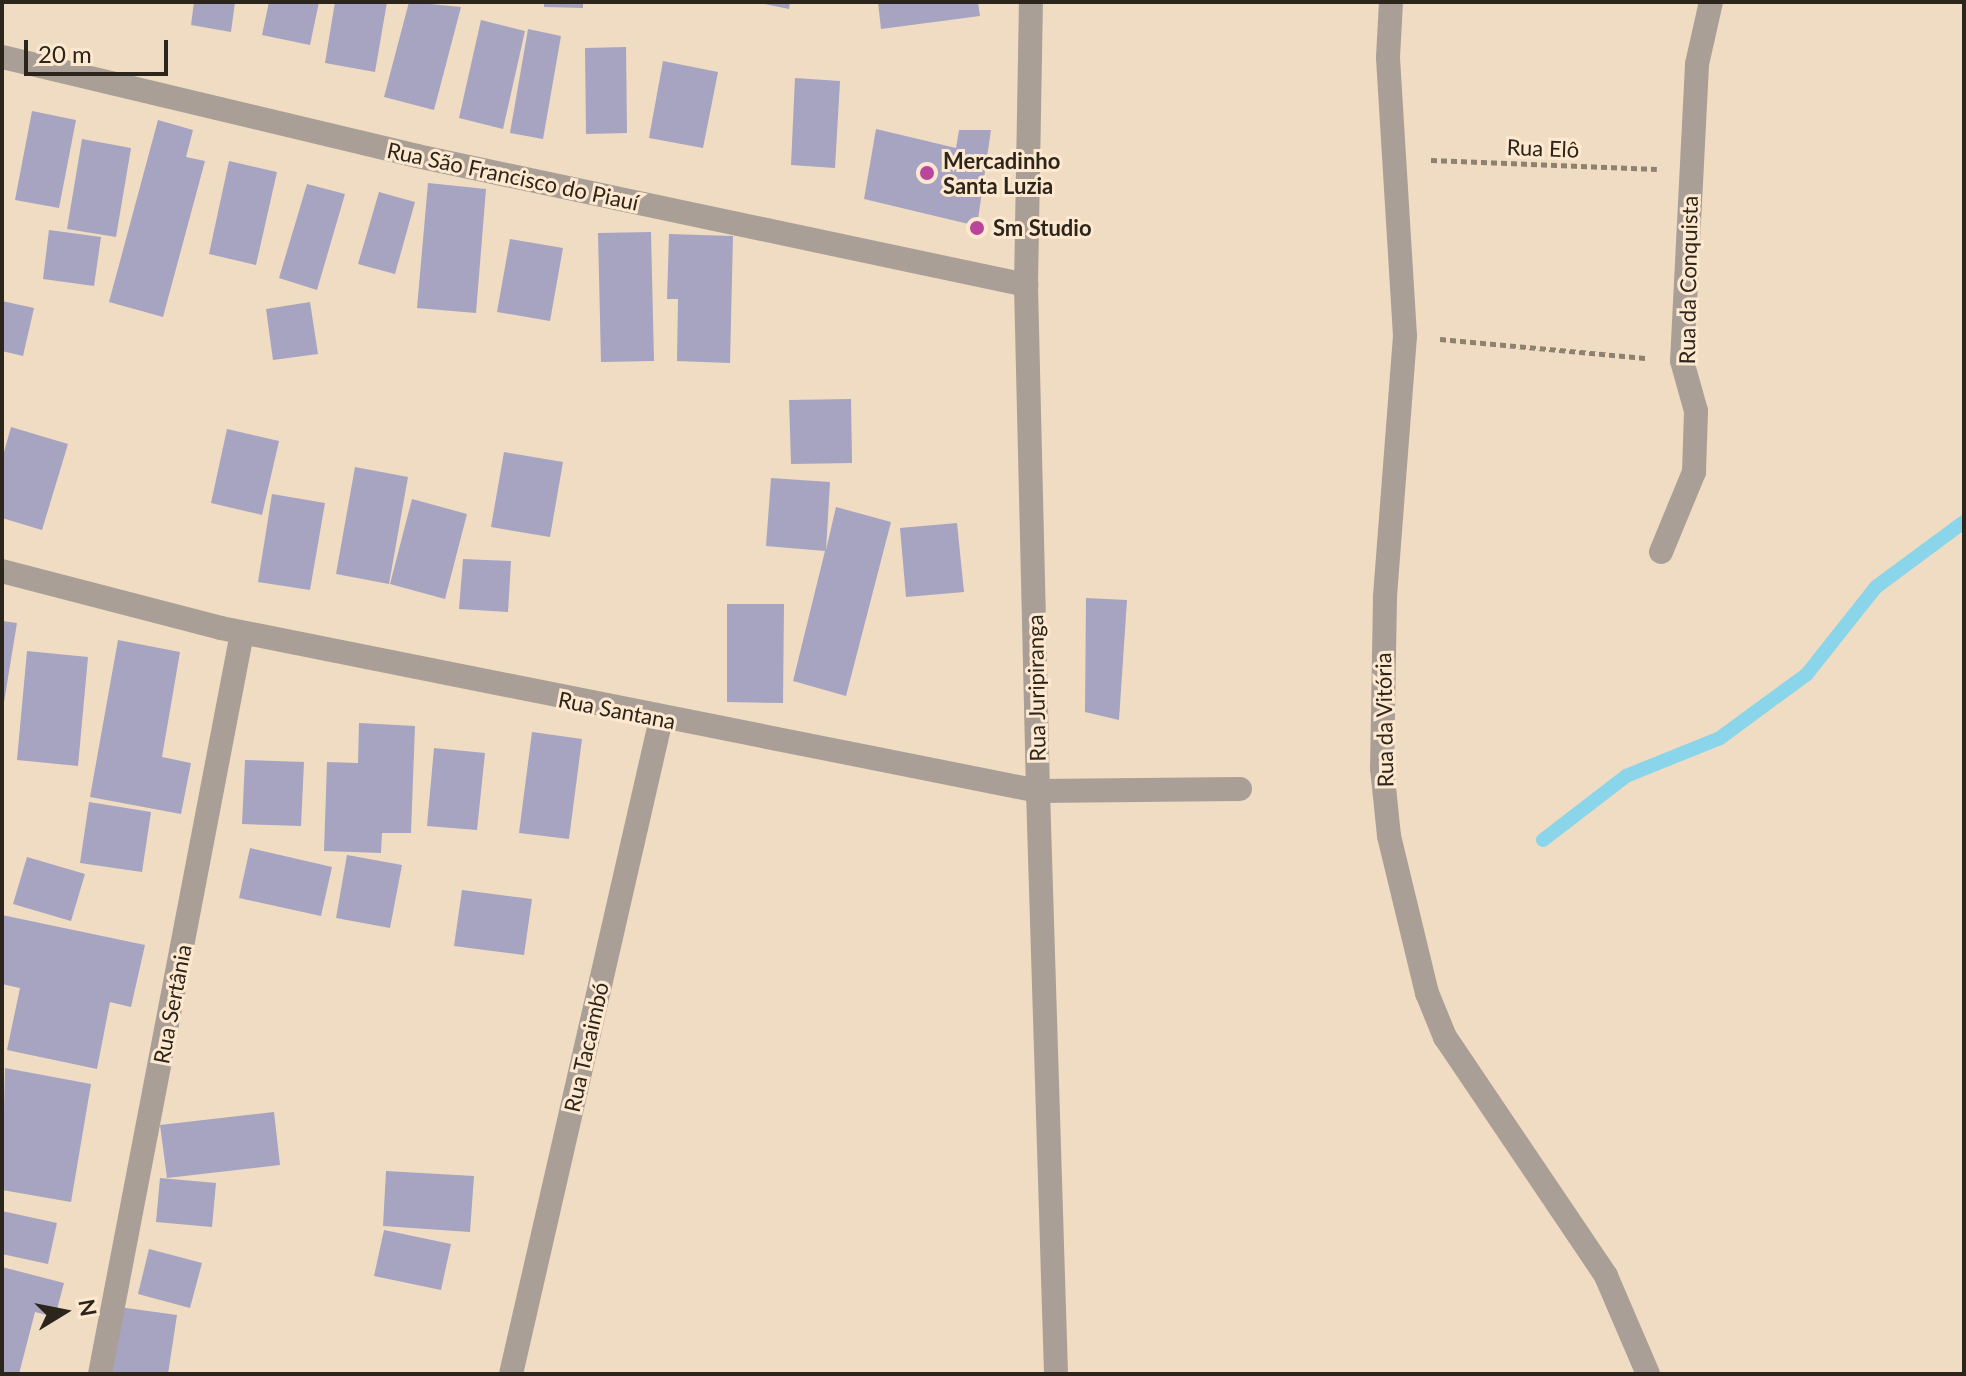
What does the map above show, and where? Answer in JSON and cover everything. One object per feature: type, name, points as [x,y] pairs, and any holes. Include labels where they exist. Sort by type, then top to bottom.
[{"type":"street","name":"Rua Juripiranga","points":[[1031,2],[1026,285],[1056,1374]]},
{"type":"street","name":"Rua da Vitória","points":[[1391,2],[1394,158],[1405,336],[1385,598],[1382,768],[1389,836],[1408,922],[1445,1037],[1606,1276],[1648,1374]]},
{"type":"street","name":"Rua da Conquista","points":[[1661,552],[1694,472],[1696,411],[1682,361],[1697,64],[1711,2]]},
{"type":"street","name":"Rua São Francisco do Piauí","points":[[2,57],[417,156],[1026,285]]},
{"type":"street","name":"Rua Santana","points":[[2,571],[242,633],[661,719],[1038,791],[1240,789]]},
{"type":"street","name":"Rua Sertânia","points":[[100,1374],[242,633]]},
{"type":"street","name":"Rua Tacaimbó","points":[[511,1374],[661,719]]},
{"type":"path","name":"Rua Elô","points":[[1394,158],[1690,171]]},
{"type":"path","points":[[1405,336],[1682,361]]},
{"type":"building","points":[[194,2],[235,2],[231,32],[191,25]]},
{"type":"building","points":[[269,2],[319,2],[310,45],[262,35]]},
{"type":"building","points":[[335,2],[387,2],[375,72],[325,63]]},
{"type":"building","points":[[409,2],[461,7],[434,110],[384,97]]},
{"type":"building","points":[[544,2],[583,2],[583,8],[544,7]]},
{"type":"building","points":[[754,2],[790,2],[789,9]]},
{"type":"building","points":[[878,2],[978,2],[980,16],[881,29]]},
{"type":"building","points":[[481,20],[525,31],[503,129],[459,118]]},
{"type":"building","points":[[528,29],[561,36],[543,139],[510,133]]},
{"type":"building","points":[[626,47],[627,133],[586,134],[585,48]]},
{"type":"building","points":[[663,61],[718,72],[703,148],[649,138]]},
{"type":"building","points":[[795,78],[840,81],[835,168],[791,165]]},
{"type":"building","points":[[32,111],[76,120],[59,208],[15,200]]},
{"type":"building","points":[[158,120],[193,130],[186,157],[205,161],[163,317],[109,302]]},
{"type":"building","name":"Mercadinho Santa Luzia","points":[[876,129],[956,148],[959,130],[991,130],[977,226],[864,199]]},
{"type":"building","points":[[82,139],[131,148],[116,237],[67,229]]},
{"type":"building","points":[[229,161],[277,172],[256,265],[209,254]]},
{"type":"building","points":[[428,183],[486,189],[476,313],[417,308]]},
{"type":"building","points":[[307,184],[345,194],[317,290],[279,278]]},
{"type":"building","points":[[379,192],[415,202],[395,274],[358,264]]},
{"type":"building","points":[[49,230],[101,237],[94,286],[43,279]]},
{"type":"building","points":[[651,232],[654,361],[601,362],[598,233]]},
{"type":"building","points":[[669,234],[733,236],[730,363],[677,361],[678,299],[667,299]]},
{"type":"building","points":[[510,239],[563,248],[550,321],[497,312]]},
{"type":"building","points":[[2,301],[34,308],[23,356],[2,351]]},
{"type":"building","points":[[310,302],[318,354],[273,360],[266,309]]},
{"type":"building","points":[[851,399],[852,463],[791,464],[789,400]]},
{"type":"building","points":[[11,427],[68,444],[42,530],[2,518],[2,459]]},
{"type":"building","points":[[227,429],[279,441],[262,515],[211,503]]},
{"type":"building","points":[[504,452],[563,462],[550,537],[491,527]]},
{"type":"building","points":[[355,467],[408,477],[389,584],[336,574]]},
{"type":"building","points":[[771,478],[830,482],[826,550],[836,507],[891,522],[846,696],[793,681],[825,551],[766,546]]},
{"type":"building","points":[[272,494],[325,503],[310,590],[258,582]]},
{"type":"building","points":[[412,499],[467,514],[445,599],[390,584]]},
{"type":"building","points":[[957,523],[964,592],[906,597],[900,528]]},
{"type":"building","points":[[463,559],[511,561],[508,612],[459,609]]},
{"type":"building","points":[[1086,598],[1127,600],[1119,720],[1085,712]]},
{"type":"building","points":[[727,604],[784,604],[783,703],[727,702]]},
{"type":"building","points":[[2,621],[17,623],[4,702],[2,702]]},
{"type":"building","points":[[118,640],[180,652],[162,757],[191,763],[181,814],[90,797]]},
{"type":"building","points":[[27,651],[88,657],[78,766],[17,760]]},
{"type":"building","points":[[359,723],[415,726],[411,833],[382,833],[381,853],[324,851],[327,762],[358,763]]},
{"type":"building","points":[[532,732],[582,739],[569,839],[519,833]]},
{"type":"building","points":[[434,748],[485,753],[477,830],[427,826]]},
{"type":"building","points":[[245,760],[304,762],[301,826],[242,824]]},
{"type":"building","points":[[89,802],[151,812],[142,872],[80,863]]},
{"type":"building","points":[[250,848],[332,867],[321,916],[239,898]]},
{"type":"building","points":[[347,855],[402,865],[390,928],[336,918]]},
{"type":"building","points":[[27,857],[85,874],[71,921],[13,904]]},
{"type":"building","points":[[462,890],[532,899],[524,955],[454,946]]},
{"type":"building","points":[[2,915],[145,945],[131,1007],[110,1002],[97,1069],[7,1050],[20,988],[2,984]]},
{"type":"building","points":[[5,1068],[91,1084],[71,1202],[2,1190]]},
{"type":"building","points":[[274,1112],[280,1165],[167,1178],[160,1125]]},
{"type":"building","points":[[386,1171],[474,1176],[470,1232],[383,1226]]},
{"type":"building","points":[[160,1178],[216,1183],[212,1227],[156,1222]]},
{"type":"building","points":[[2,1211],[57,1223],[48,1264],[2,1254]]},
{"type":"building","points":[[384,1230],[451,1244],[441,1290],[374,1276]]},
{"type":"building","points":[[149,1249],[202,1263],[190,1308],[138,1294]]},
{"type":"building","points":[[2,1267],[64,1283],[55,1317],[35,1312],[19,1374],[2,1374]]},
{"type":"building","points":[[119,1307],[177,1315],[168,1374],[109,1374]]},
{"type":"waterway","points":[[1543,840],[1626,776],[1720,738],[1807,674],[1876,587],[1964,522]]},
{"type":"place","name":"Mercadinho Santa Luzia","points":[[927,173]]},
{"type":"place","name":"Sm Studio","points":[[977,228]]}]
